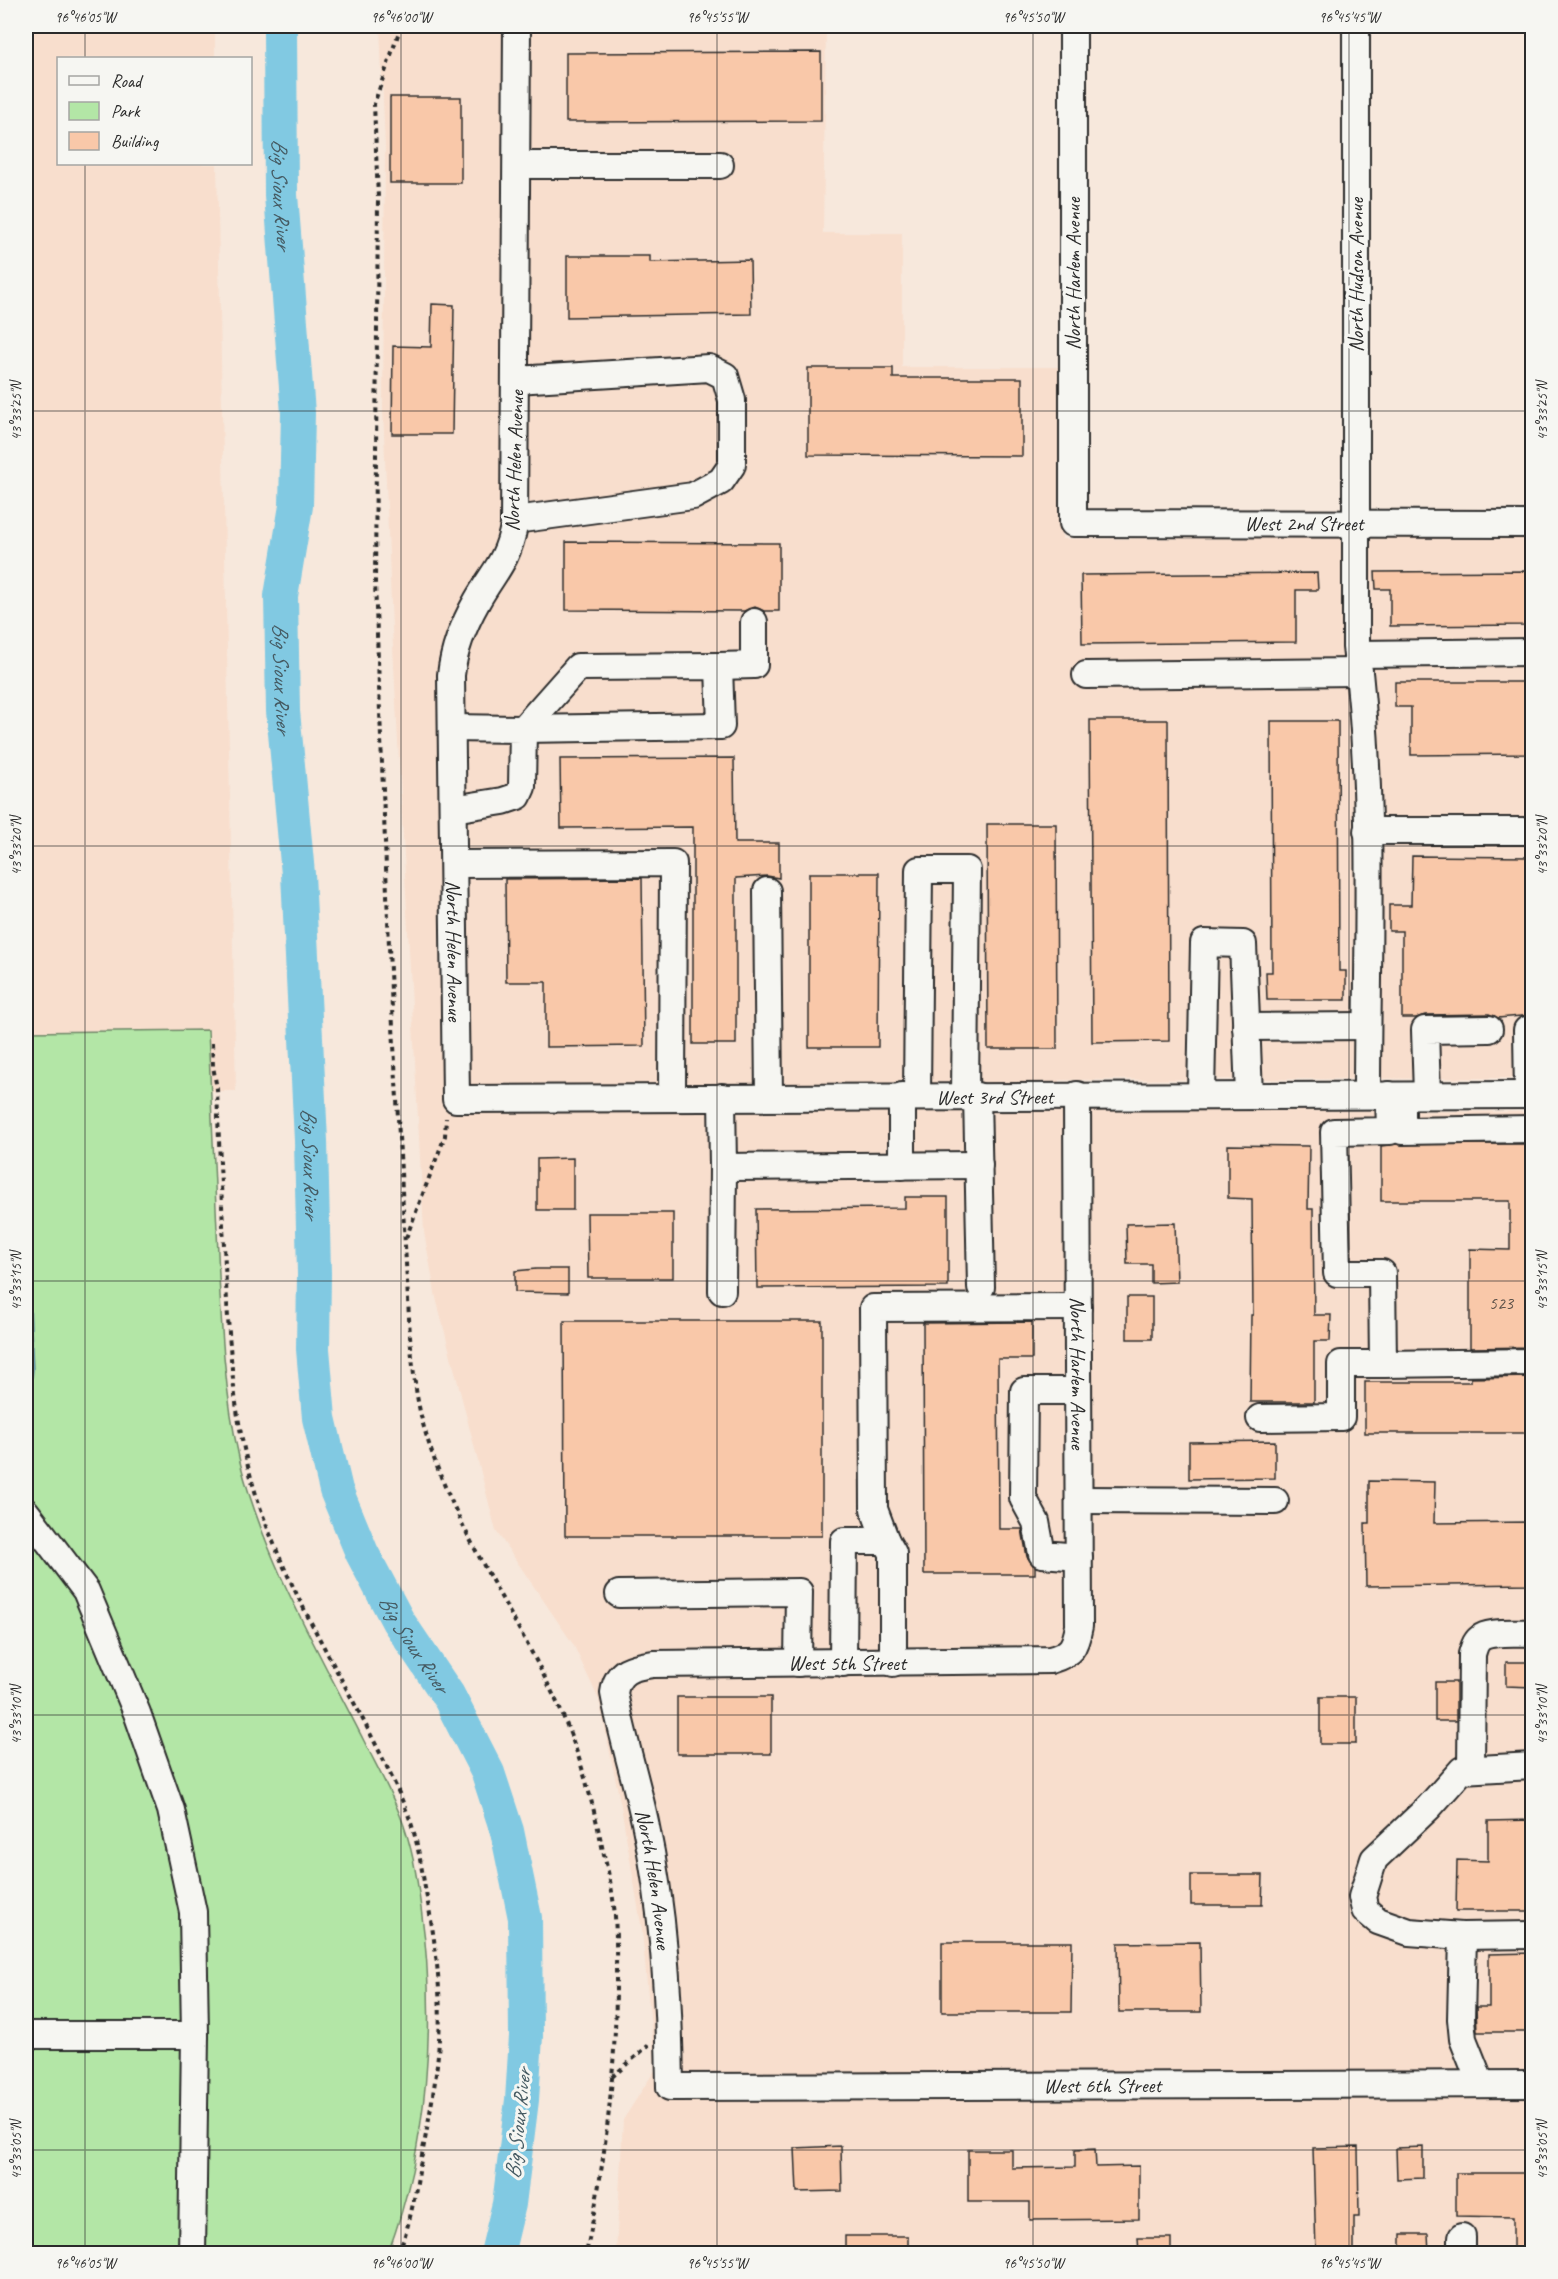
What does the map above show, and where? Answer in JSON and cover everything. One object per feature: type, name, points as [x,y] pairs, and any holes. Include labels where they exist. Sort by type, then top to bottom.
[{"type":"street","name":"North Helen Avenue","points":[[456,1099],[453,656],[473,608],[502,565],[511,544],[515,520],[517,26]]},
{"type":"street","name":"North Harlem Avenue","points":[[1072,26],[1073,523]]},
{"type":"street","name":"North Hudson Avenue","points":[[1356,26],[1356,525],[1358,663],[1367,782],[1367,1026],[1386,1095]]},
{"type":"street","points":[[517,165],[720,165]]},
{"type":"street","points":[[515,520],[693,496],[721,481],[732,465],[732,400],[725,376],[709,368],[516,380]]},
{"type":"street","name":"West 2nd Street","points":[[1073,523],[1533,524]]},
{"type":"street","points":[[453,809],[503,801],[518,796],[522,788],[523,729],[578,667],[754,665],[753,622]]},
{"type":"street","points":[[1086,675],[1358,663],[1533,652]]},
{"type":"street","points":[[452,728],[720,726],[719,666]]},
{"type":"street","points":[[1367,831],[1533,831]]},
{"type":"street","points":[[454,864],[673,863],[672,1097]]},
{"type":"street","points":[[902,1166],[910,1096],[920,870],[967,870],[971,1096],[979,1165],[981,1287]]},
{"type":"street","points":[[767,891],[769,1097]]},
{"type":"street","points":[[1201,1095],[1204,943],[1243,944],[1249,1095]]},
{"type":"street","points":[[1246,1027],[1367,1026]]},
{"type":"street","points":[[1427,1095],[1425,1030],[1489,1029]]},
{"type":"street","points":[[1530,1095],[1527,1030],[1533,1030]]},
{"type":"street","name":"North Harlem Avenue","points":[[1072,1649],[1079,1626],[1077,1095]]},
{"type":"street","points":[[1386,1095],[1402,1131],[1533,1129]]},
{"type":"street","points":[[1383,1364],[1382,1273],[1337,1273],[1334,1132],[1390,1131],[1386,1095]]},
{"type":"street","points":[[1463,1095],[1464,1130]]},
{"type":"street","name":"West 3rd Street","points":[[456,1099],[1530,1095]]},
{"type":"street","points":[[722,1097],[722,1291]]},
{"type":"street","points":[[723,1167],[979,1165]]},
{"type":"street","points":[[893,1663],[893,1553],[874,1509],[873,1308],[1078,1307]]},
{"type":"street","points":[[1260,1418],[1341,1417],[1341,1364],[1533,1362]]},
{"type":"street","points":[[1078,1391],[1024,1391],[1023,1498],[1036,1522],[1042,1554],[1079,1557]]},
{"type":"street","points":[[1079,1500],[1275,1501]]},
{"type":"street","points":[[26,1512],[86,1591],[137,1713],[171,1810],[193,1912],[195,2035],[192,2253]]},
{"type":"street","points":[[843,1663],[844,1540],[886,1541]]},
{"type":"street","points":[[619,1594],[799,1593],[798,1663]]},
{"type":"street","points":[[1472,1769],[1472,1654],[1475,1644],[1480,1638],[1491,1634],[1533,1633]]},
{"type":"street","name":"West 5th Street","points":[[620,1674],[628,1669],[653,1664],[1050,1660],[1063,1657],[1072,1649]]},
{"type":"street","name":"North Helen Avenue","points":[[620,1674],[614,1693],[645,1823],[663,1932],[670,2036],[670,2087]]},
{"type":"street","points":[[1533,1766],[1462,1770],[1429,1807],[1374,1858],[1362,1897],[1365,1910],[1378,1921],[1409,1932],[1463,1936],[1533,1935]]},
{"type":"street","points":[[1463,1936],[1461,2019],[1463,2039],[1481,2084]]},
{"type":"street","points":[[26,2035],[195,2035]]},
{"type":"street","name":"West 6th Street","points":[[670,2087],[1533,2084]]},
{"type":"path","points":[[401,26],[374,104],[378,198],[375,582],[379,719],[410,1336],[415,1383],[430,1449],[458,1515],[536,1659],[561,1711],[584,1772],[614,1899],[616,2022],[612,2078],[606,2139],[586,2253]]},
{"type":"path","points":[[212,1043],[217,1089],[231,1360],[241,1430],[252,1481],[270,1534],[292,1583],[410,1819],[429,1908],[439,1989],[439,2038],[435,2083],[414,2199],[398,2253]]},
{"type":"path","points":[[404,1241],[445,1136],[446,1114],[456,1099]]},
{"type":"path","points":[[612,2078],[646,2046],[670,2036]]},
{"type":"shaded area","points":[[26,26],[215,26],[215,57],[57,57],[57,165],[217,165],[236,1091],[26,1092]]},
{"type":"shaded area","points":[[380,26],[826,26],[823,233],[902,233],[902,367],[1060,367],[1062,539],[1532,537],[1532,1078],[1060,1080],[1061,1109],[1532,1112],[1532,2253],[616,2253],[623,2120],[655,2070],[642,1930],[621,1806],[599,1700],[573,1644],[496,1531],[436,1298],[424,1232],[392,628],[383,409],[385,147]]},
{"type":"green space","points":[[208,1030],[222,1332],[230,1410],[240,1462],[263,1535],[278,1570],[387,1787],[408,1838],[421,1908],[428,1995],[426,2083],[420,2127],[402,2212],[388,2253],[26,2253],[26,1032]]},
{"type":"water","points":[[26,1218],[33,1370],[31,1388],[26,1398]]},
{"type":"building","points":[[821,52],[821,121],[566,122],[566,53]]},
{"type":"building","points":[[390,97],[461,97],[461,183],[390,183]]},
{"type":"building","points":[[567,256],[650,256],[650,262],[750,260],[751,314],[567,317]]},
{"type":"building","points":[[432,304],[454,305],[452,434],[392,434],[393,346],[431,347]]},
{"type":"building","points":[[808,368],[893,368],[893,378],[1022,378],[1022,456],[808,455]]},
{"type":"building","points":[[566,542],[779,543],[779,611],[764,611],[755,607],[744,611],[566,610]]},
{"type":"building","points":[[1533,571],[1533,625],[1390,626],[1390,589],[1376,589],[1375,572]]},
{"type":"building","points":[[1317,573],[1318,590],[1296,590],[1296,642],[1082,644],[1081,575]]},
{"type":"building","points":[[1395,682],[1533,682],[1533,754],[1411,755],[1411,707],[1395,707]]},
{"type":"building","points":[[1090,720],[1168,720],[1169,1041],[1092,1042]]},
{"type":"building","points":[[1271,721],[1338,721],[1339,971],[1346,971],[1346,1000],[1267,1000],[1266,972],[1272,972]]},
{"type":"building","points":[[734,758],[735,843],[779,843],[779,878],[767,876],[736,878],[736,1044],[693,1044],[693,827],[561,828],[560,759]]},
{"type":"building","points":[[987,824],[1056,824],[1057,1049],[988,1049]]},
{"type":"building","points":[[1412,856],[1533,857],[1533,1015],[1498,1018],[1489,1014],[1425,1015],[1416,1018],[1402,1018],[1402,931],[1389,931],[1389,905],[1411,905]]},
{"type":"building","points":[[809,873],[879,873],[878,1047],[809,1047]]},
{"type":"building","points":[[642,878],[644,1046],[546,1047],[546,982],[506,982],[505,879]]},
{"type":"building","points":[[1396,1144],[1533,1144],[1533,1347],[1470,1348],[1470,1249],[1510,1250],[1510,1201],[1381,1201],[1381,1146]]},
{"type":"building","points":[[1228,1145],[1309,1146],[1308,1209],[1313,1209],[1314,1315],[1331,1315],[1330,1341],[1314,1341],[1314,1402],[1250,1402],[1251,1315],[1253,1315],[1252,1199],[1228,1198]]},
{"type":"building","points":[[573,1158],[573,1210],[537,1210],[537,1159]]},
{"type":"building","points":[[905,1197],[948,1197],[948,1287],[757,1288],[756,1209],[905,1208]]},
{"type":"building","points":[[587,1213],[673,1213],[673,1278],[588,1278]]},
{"type":"building","points":[[1175,1223],[1177,1282],[1151,1283],[1151,1264],[1127,1264],[1126,1224]]},
{"type":"building","points":[[568,1269],[568,1293],[515,1292],[515,1271]]},
{"type":"building","points":[[1127,1297],[1152,1297],[1152,1339],[1127,1339]]},
{"type":"building","points":[[564,1321],[822,1321],[822,1536],[565,1536]]},
{"type":"building","points":[[1032,1322],[1032,1359],[998,1359],[999,1529],[1022,1529],[1027,1557],[1035,1566],[1035,1574],[924,1574],[923,1323]]},
{"type":"building","points":[[1533,1377],[1533,1433],[1365,1433],[1365,1382],[1471,1382],[1471,1378]]},
{"type":"building","points":[[1275,1441],[1275,1478],[1189,1479],[1189,1442]]},
{"type":"building","points":[[1369,1481],[1435,1482],[1434,1523],[1533,1522],[1533,1584],[1366,1586],[1365,1523],[1369,1523]]},
{"type":"building","points":[[1506,1662],[1533,1662],[1533,1687],[1506,1686]]},
{"type":"building","points":[[1435,1682],[1456,1682],[1456,1721],[1435,1721]]},
{"type":"building","points":[[677,1697],[771,1697],[771,1754],[677,1754]]},
{"type":"building","points":[[1320,1697],[1356,1697],[1356,1744],[1320,1744]]},
{"type":"building","points":[[1533,1820],[1533,1911],[1456,1911],[1457,1860],[1488,1861],[1488,1821]]},
{"type":"building","points":[[1191,1875],[1263,1875],[1262,1905],[1191,1905]]},
{"type":"building","points":[[942,1942],[1072,1942],[1071,2012],[942,2012]]},
{"type":"building","points":[[1200,1942],[1201,2012],[1119,2012],[1118,1943]]},
{"type":"building","points":[[1533,1953],[1533,2032],[1477,2032],[1476,2007],[1489,2007],[1489,1954]]},
{"type":"building","points":[[841,2146],[842,2191],[797,2192],[795,2148]]},
{"type":"building","points":[[1358,2147],[1359,2217],[1354,2217],[1354,2253],[1316,2253],[1313,2148]]},
{"type":"building","points":[[1423,2147],[1423,2178],[1397,2179],[1396,2148]]},
{"type":"building","points":[[1095,2149],[1096,2167],[1139,2166],[1139,2219],[1030,2220],[1030,2202],[968,2202],[968,2150],[1012,2150],[1012,2168],[1075,2167],[1075,2150]]},
{"type":"building","points":[[1456,2173],[1533,2173],[1533,2253],[1513,2253],[1513,2217],[1456,2216]]},
{"type":"building","points":[[1401,2234],[1428,2234],[1429,2253],[1401,2253]]},
{"type":"building","points":[[845,2236],[908,2236],[908,2253],[845,2253]]},
{"type":"building","points":[[1138,2238],[1171,2238],[1171,2253],[1139,2253]]},
{"type":"waterway","name":"Big Sioux River","points":[[280,26],[281,195],[298,413],[296,506],[281,596],[283,711],[298,874],[311,1141],[313,1349],[319,1418],[336,1490],[362,1553],[398,1621],[448,1695],[488,1773],[507,1831],[525,1918],[526,2036],[522,2100],[509,2204],[497,2254]]}]
